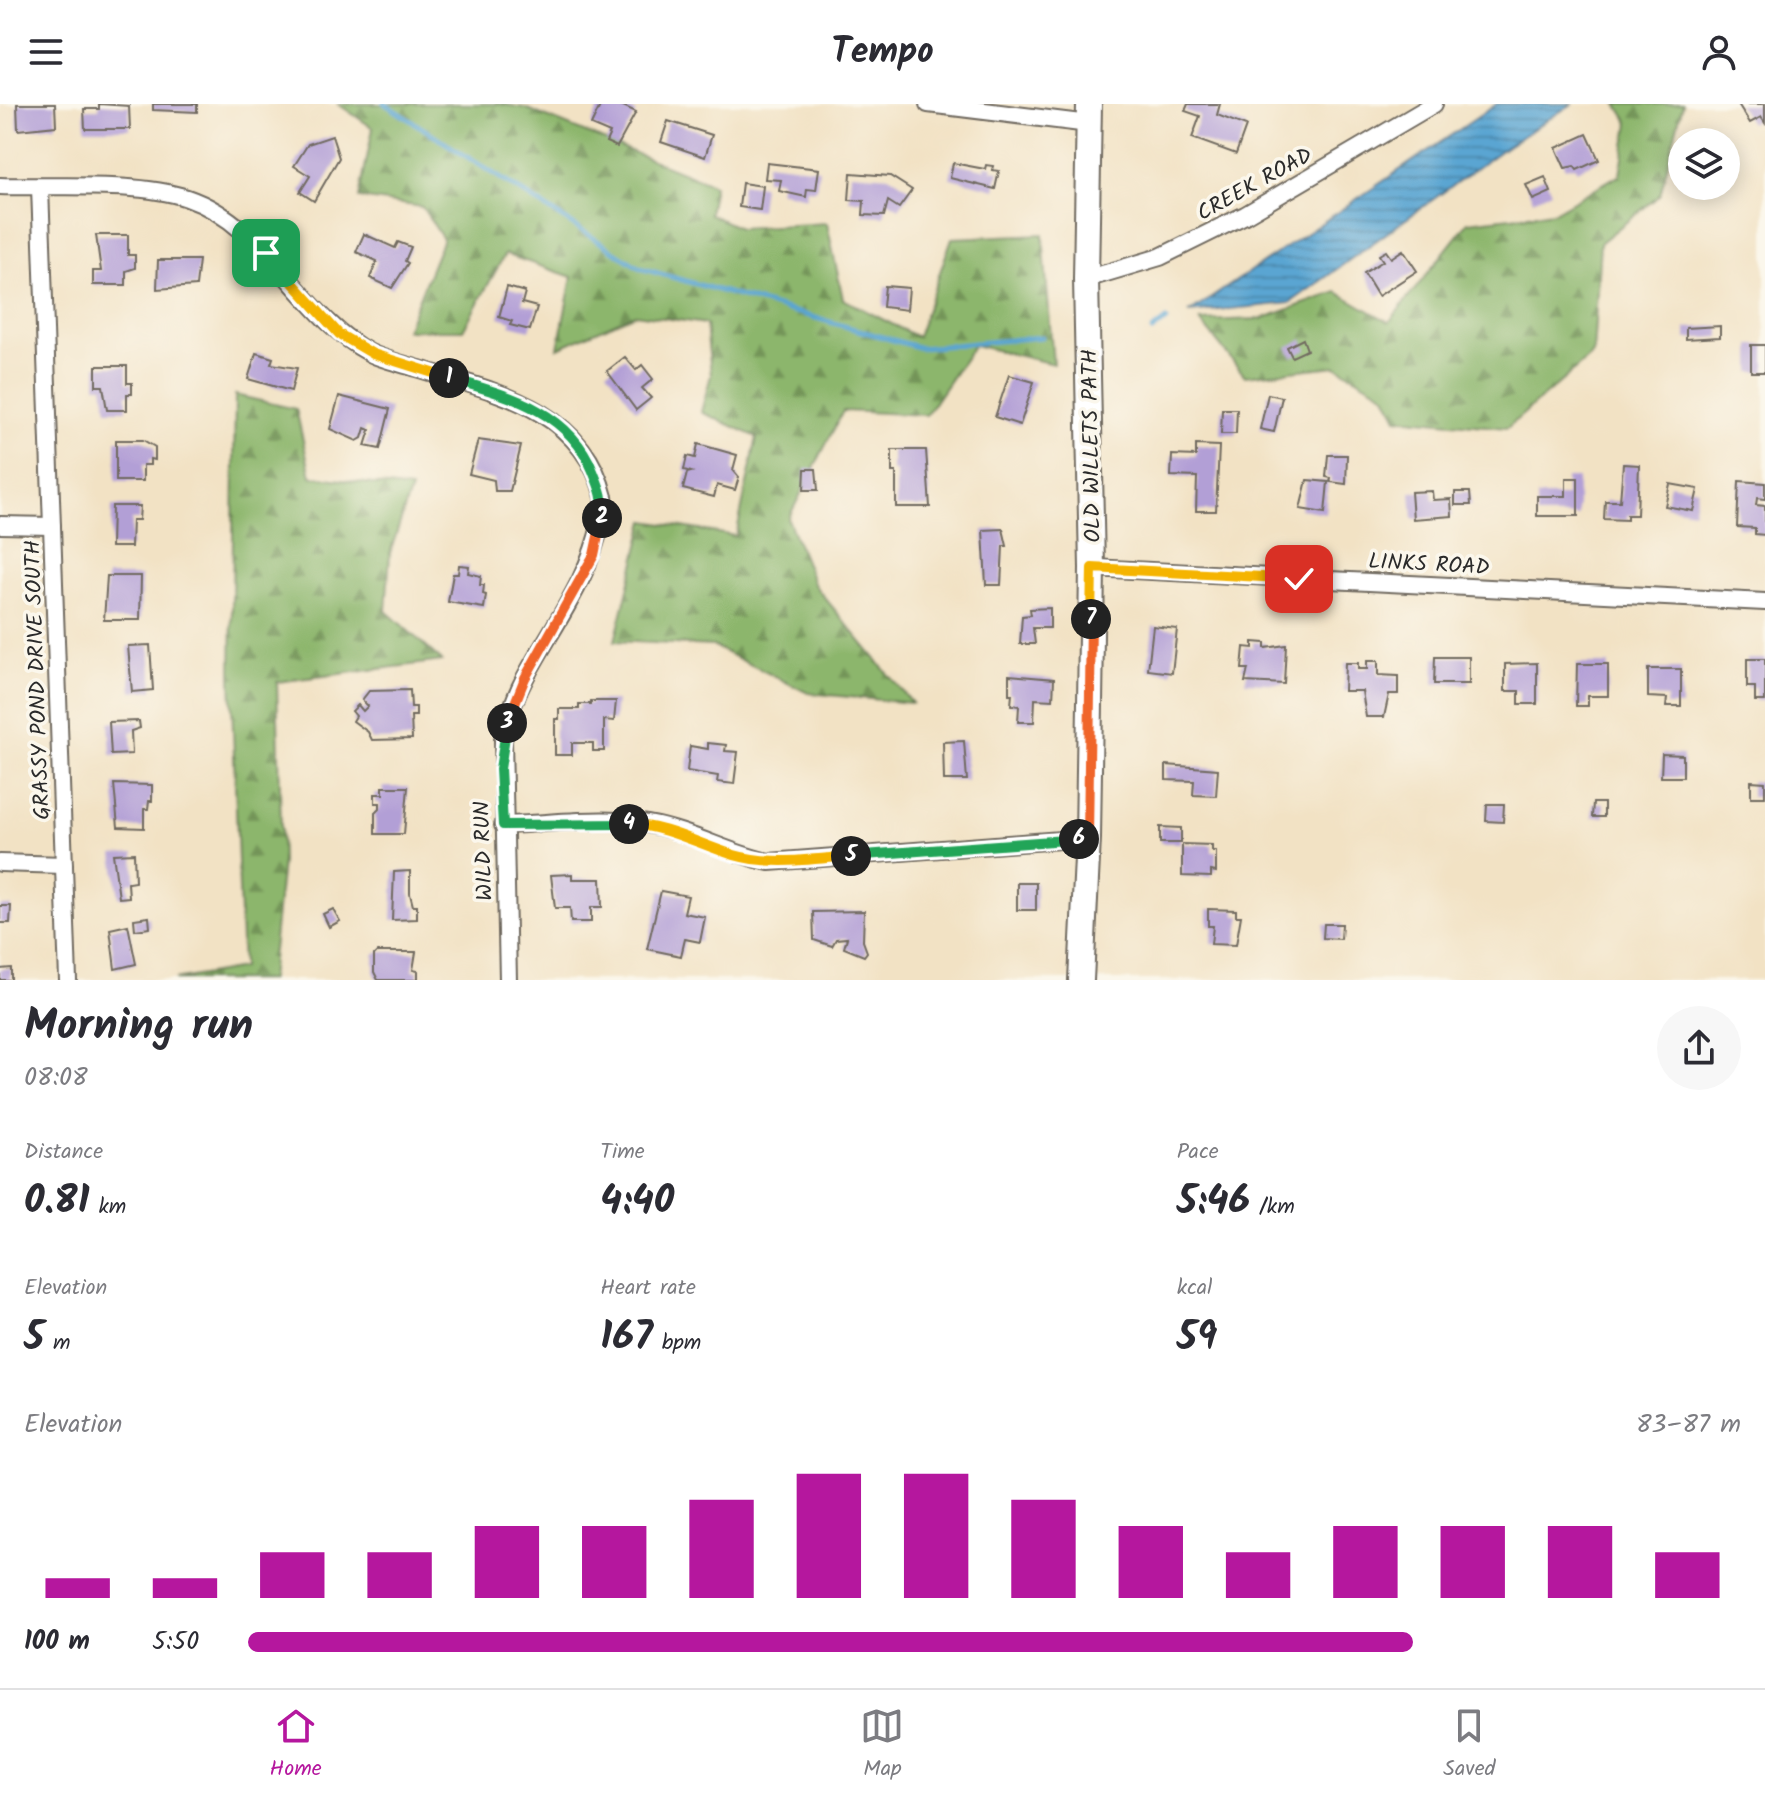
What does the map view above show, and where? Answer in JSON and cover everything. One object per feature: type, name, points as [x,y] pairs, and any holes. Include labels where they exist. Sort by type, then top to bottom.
[{"type":"main road","name":"OLD WILLETS PATH","points":[[1081,980],[1088,838],[1092,568],[1086,279],[1089,114]]},
{"type":"street","points":[[928,104],[1089,114]]},
{"type":"street","name":"CREEK ROAD","points":[[1086,279],[1160,257],[1245,215],[1434,104]]},
{"type":"street","name":"WILD RUN","points":[[0,186],[150,190],[187,198],[213,211],[266,253],[339,334],[373,354],[503,394],[541,410],[568,432],[589,461],[605,500],[594,555],[525,678],[510,709],[503,740],[508,980]]},
{"type":"street","name":"GRASSY POND DRIVE SOUTH","points":[[40,187],[68,980]]},
{"type":"street","points":[[0,525],[52,526]]},
{"type":"street","name":"LINKS ROAD","points":[[1092,568],[1765,602]]},
{"type":"street","points":[[503,825],[606,822],[658,826],[735,855],[769,862],[1088,838]]},
{"type":"street","points":[[0,863],[64,865]]},
{"type":"green space","points":[[338,104],[499,104],[525,108],[714,185],[709,214],[739,228],[827,223],[843,299],[917,337],[952,238],[1043,234],[1053,364],[974,345],[926,415],[843,411],[788,519],[815,586],[912,703],[808,693],[713,646],[615,641],[645,521],[736,536],[757,437],[701,412],[711,375],[706,324],[635,314],[558,348],[572,277],[505,254],[463,330],[406,330],[443,239],[422,207],[359,198],[373,128]]},
{"type":"green space","points":[[1617,104],[1683,104],[1677,128],[1668,128],[1668,163],[1660,195],[1600,243],[1593,354],[1507,428],[1397,418],[1386,395],[1336,366],[1245,376],[1200,321],[1261,319],[1337,292],[1389,322],[1468,222],[1554,212],[1620,174],[1629,123]]},
{"type":"green space","points":[[235,395],[296,409],[311,476],[411,489],[390,553],[386,611],[442,661],[277,682],[282,862],[270,980],[174,980],[242,968],[231,677]]},
{"type":"water","points":[[1497,104],[1572,104],[1507,146],[1290,303],[1189,313]]},
{"type":"building","points":[[17,104],[55,104],[56,126],[18,130]]},
{"type":"building","points":[[99,104],[129,106],[130,129],[85,129],[84,109],[99,109]]},
{"type":"building","points":[[153,104],[197,104],[197,112],[153,110]]},
{"type":"building","points":[[601,104],[619,104],[636,112],[617,147],[606,142],[610,133],[591,125]]},
{"type":"building","points":[[1188,104],[1220,104],[1217,115],[1246,126],[1236,154],[1192,138],[1200,116],[1185,111]]},
{"type":"building","points":[[1738,104],[1765,104],[1765,123],[1761,117],[1750,123]]},
{"type":"building","points":[[668,121],[712,135],[705,157],[661,142]]},
{"type":"building","points":[[1587,134],[1599,160],[1577,170],[1574,166],[1565,168],[1556,148]]},
{"type":"building","points":[[332,136],[339,158],[314,201],[300,192],[310,176],[294,166],[308,144]]},
{"type":"building","points":[[767,163],[819,169],[816,190],[807,189],[806,197],[779,191],[781,180],[765,179]]},
{"type":"building","points":[[953,163],[985,169],[986,165],[993,166],[992,170],[999,171],[995,189],[950,178]]},
{"type":"building","points":[[851,173],[890,176],[912,190],[899,208],[888,201],[884,216],[863,215],[864,201],[849,200]]},
{"type":"building","points":[[1545,177],[1551,192],[1533,200],[1526,185]]},
{"type":"building","points":[[742,183],[763,186],[760,210],[739,207]]},
{"type":"building","points":[[364,234],[395,248],[398,242],[411,247],[405,261],[408,263],[392,288],[370,278],[377,261],[356,252]]},
{"type":"building","points":[[96,235],[128,235],[128,255],[135,255],[135,268],[126,271],[126,285],[93,285],[93,271],[101,271]]},
{"type":"building","points":[[1403,250],[1417,271],[1378,296],[1364,273],[1383,261],[1379,255],[1386,251],[1391,258]]},
{"type":"building","points":[[158,260],[199,260],[196,286],[157,289]]},
{"type":"building","points":[[885,286],[909,288],[907,310],[883,307]]},
{"type":"building","points":[[507,287],[525,292],[522,303],[537,307],[530,330],[510,325],[512,321],[499,317]]},
{"type":"building","points":[[1720,326],[1720,337],[1686,339],[1686,328]]},
{"type":"building","points":[[1303,339],[1307,350],[1292,357],[1287,347]]},
{"type":"building","points":[[1751,345],[1765,345],[1765,372],[1751,372]]},
{"type":"building","points":[[256,353],[273,358],[271,364],[297,368],[291,391],[248,379]]},
{"type":"building","points":[[625,357],[636,370],[642,365],[653,379],[642,388],[651,398],[636,410],[607,371]]},
{"type":"building","points":[[96,366],[127,366],[127,383],[132,383],[132,394],[127,394],[127,410],[107,410],[103,386],[96,386]]},
{"type":"building","points":[[1009,375],[1034,382],[1020,425],[995,417]]},
{"type":"building","points":[[1268,394],[1282,397],[1274,432],[1260,429]]},
{"type":"building","points":[[339,396],[390,409],[380,449],[365,446],[370,430],[365,428],[362,438],[357,441],[330,429]]},
{"type":"building","points":[[1222,409],[1237,409],[1236,434],[1221,434]]},
{"type":"building","points":[[116,440],[143,440],[155,447],[155,460],[150,459],[150,465],[143,465],[143,481],[116,481]]},
{"type":"building","points":[[478,440],[521,446],[510,491],[495,491],[494,480],[469,474]]},
{"type":"building","points":[[698,444],[737,455],[733,470],[739,477],[735,490],[717,485],[714,497],[683,489],[687,473],[691,472],[684,470],[687,456],[695,458]]},
{"type":"building","points":[[1196,445],[1219,446],[1216,511],[1196,511],[1197,477],[1171,476],[1172,455],[1196,456]]},
{"type":"building","points":[[892,450],[926,450],[930,507],[896,507],[896,472],[892,472]]},
{"type":"building","points":[[1328,455],[1347,455],[1346,484],[1330,482],[1331,478],[1326,477]]},
{"type":"building","points":[[1623,464],[1639,465],[1637,515],[1627,515],[1627,520],[1604,519],[1605,501],[1620,501]]},
{"type":"building","points":[[805,469],[816,469],[818,490],[804,490]]},
{"type":"building","points":[[1566,478],[1578,478],[1578,516],[1537,516],[1537,496],[1566,496]]},
{"type":"building","points":[[1307,480],[1328,482],[1325,513],[1300,509]]},
{"type":"building","points":[[1739,481],[1765,483],[1765,499],[1757,498],[1756,505],[1765,506],[1765,535],[1755,534],[1755,528],[1737,527]]},
{"type":"building","points":[[1670,484],[1698,489],[1693,511],[1665,506]]},
{"type":"building","points":[[1432,491],[1433,500],[1451,499],[1452,516],[1413,519],[1411,492]]},
{"type":"building","points":[[1455,492],[1470,492],[1471,505],[1455,505]]},
{"type":"building","points":[[112,506],[140,506],[139,520],[132,520],[131,547],[111,547]]},
{"type":"building","points":[[1003,529],[1007,546],[1003,546],[1001,585],[986,585],[983,530]]},
{"type":"building","points":[[459,565],[469,566],[468,573],[481,576],[480,585],[484,585],[483,594],[486,595],[484,608],[448,602],[453,574],[458,574]]},
{"type":"building","points":[[107,576],[141,576],[140,620],[104,620]]},
{"type":"building","points":[[1050,608],[1050,628],[1033,628],[1035,644],[1020,644],[1022,616],[1031,615],[1030,609]]},
{"type":"building","points":[[1153,626],[1177,629],[1172,673],[1148,670]]},
{"type":"building","points":[[1253,642],[1265,643],[1265,648],[1286,645],[1284,684],[1245,682],[1248,669],[1242,669],[1244,647],[1253,648]]},
{"type":"building","points":[[150,645],[153,690],[132,692],[128,646]]},
{"type":"building","points":[[1435,657],[1469,657],[1469,684],[1434,684]]},
{"type":"building","points":[[1747,659],[1765,659],[1765,701],[1755,701],[1755,687],[1747,687]]},
{"type":"building","points":[[1367,661],[1378,661],[1378,675],[1398,676],[1398,694],[1389,694],[1384,717],[1366,717],[1362,691],[1344,691],[1345,663],[1358,663],[1358,669],[1367,669]]},
{"type":"building","points":[[1537,663],[1537,704],[1519,704],[1519,691],[1505,691],[1505,664]]},
{"type":"building","points":[[1577,664],[1608,664],[1608,696],[1588,696],[1588,706],[1576,706]]},
{"type":"building","points":[[1648,669],[1681,669],[1681,706],[1666,706],[1667,698],[1648,697]]},
{"type":"building","points":[[1009,675],[1054,679],[1053,700],[1035,699],[1034,722],[1018,722],[1019,706],[1011,705]]},
{"type":"building","points":[[410,690],[411,707],[416,707],[416,716],[411,716],[412,739],[372,740],[368,732],[353,721],[356,716],[352,711],[358,705],[363,711],[368,706],[362,700],[369,691]]},
{"type":"building","points":[[591,701],[616,701],[614,721],[604,720],[604,751],[593,751],[593,743],[572,743],[572,755],[555,755],[555,719],[559,719],[559,709],[579,709],[579,704],[591,704]]},
{"type":"building","points":[[139,721],[140,728],[131,731],[132,754],[111,755],[109,722]]},
{"type":"building","points":[[964,741],[967,780],[944,780],[943,742]]},
{"type":"building","points":[[708,743],[726,745],[725,751],[738,752],[734,784],[717,782],[718,776],[687,771],[690,746],[708,749]]},
{"type":"building","points":[[1662,754],[1683,755],[1683,777],[1661,777]]},
{"type":"building","points":[[1166,765],[1218,769],[1216,796],[1193,795],[1194,781],[1166,780]]},
{"type":"building","points":[[1751,781],[1765,782],[1765,797],[1751,797]]},
{"type":"building","points":[[114,784],[152,785],[152,801],[149,801],[148,809],[144,809],[144,828],[118,827]]},
{"type":"building","points":[[383,787],[408,787],[404,834],[375,834],[375,813],[380,803],[375,803],[375,794],[383,794]]},
{"type":"building","points":[[1593,803],[1604,803],[1604,817],[1592,817]]},
{"type":"building","points":[[1487,804],[1504,804],[1503,822],[1486,821]]},
{"type":"building","points":[[1160,827],[1181,828],[1181,843],[1160,843]]},
{"type":"building","points":[[1182,844],[1212,845],[1212,851],[1216,851],[1216,872],[1211,871],[1211,877],[1182,876]]},
{"type":"building","points":[[134,853],[135,882],[128,883],[129,897],[119,898],[113,854]]},
{"type":"building","points":[[410,871],[410,894],[413,906],[417,906],[417,919],[392,920],[394,872]]},
{"type":"building","points":[[572,874],[572,879],[601,879],[602,907],[591,907],[591,922],[571,922],[570,908],[555,908],[551,875]]},
{"type":"building","points":[[1017,883],[1036,883],[1036,910],[1017,910]]},
{"type":"building","points":[[661,891],[688,896],[684,913],[705,917],[700,942],[685,939],[681,956],[647,949]]},
{"type":"building","points":[[0,906],[11,906],[10,923],[0,923]]},
{"type":"building","points":[[333,909],[340,921],[329,927],[323,914]]},
{"type":"building","points":[[1208,909],[1236,910],[1236,916],[1241,916],[1236,945],[1211,944],[1213,926],[1208,926]]},
{"type":"building","points":[[864,911],[863,941],[867,952],[864,956],[844,948],[847,938],[836,939],[832,946],[814,940],[813,912]]},
{"type":"building","points":[[149,917],[150,928],[135,930],[134,919]]},
{"type":"building","points":[[1324,924],[1342,924],[1341,939],[1323,938]]},
{"type":"building","points":[[128,925],[136,964],[115,969],[110,929]]},
{"type":"building","points":[[377,952],[416,952],[413,970],[418,971],[418,980],[378,980],[374,972],[374,955]]},
{"type":"building","points":[[11,968],[11,980],[0,980],[0,969]]},
{"type":"waterway","points":[[385,104],[640,268],[921,348],[1042,337]]},
{"type":"waterway","points":[[1152,331],[1166,320]]},
{"type":"route","points":[[266,253],[339,334],[373,354],[503,394],[541,410],[568,432],[589,461],[605,500],[594,555],[510,709],[500,769],[503,825],[606,822],[658,826],[735,855],[769,862],[1088,838],[1092,568],[1299,579]]}]
